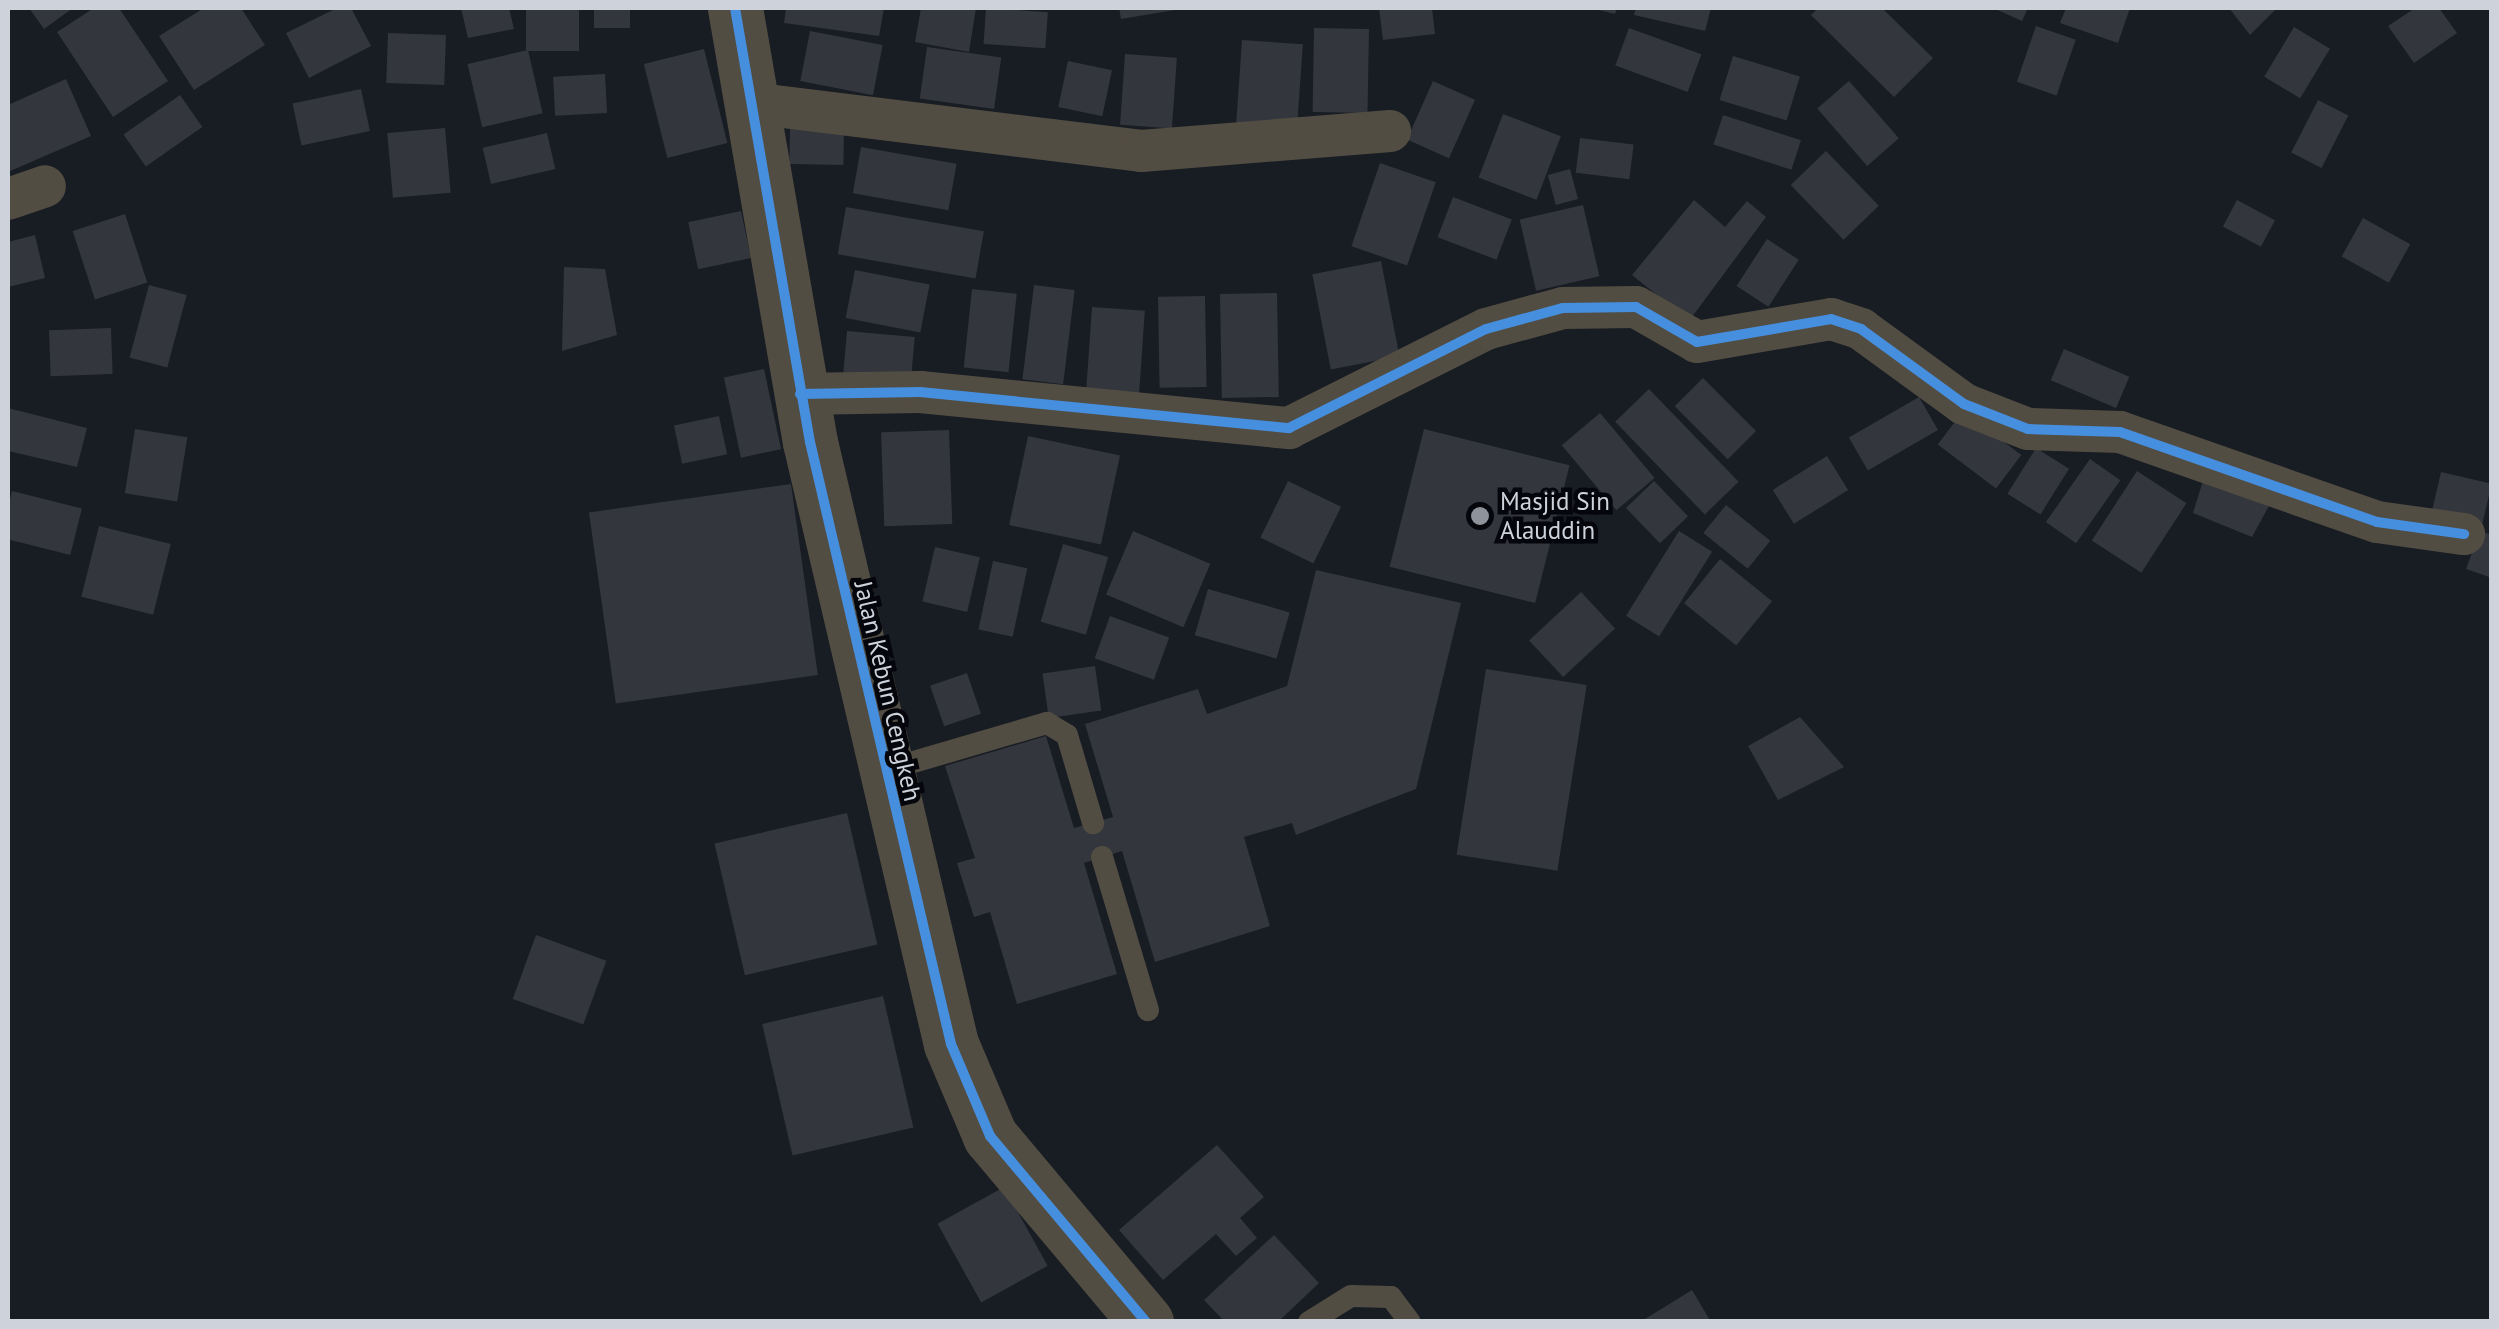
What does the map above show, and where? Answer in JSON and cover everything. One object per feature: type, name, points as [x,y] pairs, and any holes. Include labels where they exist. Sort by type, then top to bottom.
[{"type":"street","name":"Jalan Kebun Cengkeh","points":[[735,8],[800,394],[951,1044],[978,1112],[1082,1254],[1146,1322]]},
{"type":"street","points":[[751,102],[1141,151],[1390,131]]},
{"type":"street","points":[[800,394],[920,392],[1290,428],[1486,329],[1562,308],[1636,307],[1697,342],[1831,319],[1861,329],[1964,404],[2028,429],[2120,432],[2377,522],[2464,534]]},
{"type":"lane","points":[[886,770],[1047,723],[1067,735],[1092,822]]},
{"type":"lane","points":[[1102,857],[1148,1010]]},
{"type":"lane","points":[[1309,1322],[1351,1296],[1391,1298],[1410,1322]]},
{"type":"building","points":[[29,8],[73,8],[44,29]]},
{"type":"building","points":[[94,8],[119,8],[168,81],[113,117],[57,32]]},
{"type":"building","points":[[204,8],[241,8],[265,45],[194,90],[159,36]]},
{"type":"building","points":[[337,8],[351,8],[371,46],[309,78],[286,33]]},
{"type":"building","points":[[461,8],[509,8],[514,29],[468,38]]},
{"type":"building","points":[[526,8],[579,8],[579,51],[526,51]]},
{"type":"building","points":[[594,8],[630,8],[630,28],[594,28]]},
{"type":"building","points":[[786,8],[884,8],[879,36],[784,23]]},
{"type":"building","points":[[921,8],[976,8],[969,52],[915,42]]},
{"type":"building","points":[[986,8],[1048,12],[1045,48],[983,44]]},
{"type":"building","points":[[1119,8],[1175,8],[1175,10],[1121,19]]},
{"type":"building","points":[[1379,8],[1432,8],[1435,34],[1383,40]]},
{"type":"building","points":[[1591,8],[1617,8],[1615,14]]},
{"type":"building","points":[[1636,8],[1711,8],[1705,31],[1634,15]]},
{"type":"building","points":[[1818,8],[1882,8],[1933,58],[1894,97],[1811,15]]},
{"type":"building","points":[[1993,8],[2028,8],[2022,21]]},
{"type":"building","points":[[2066,8],[2130,8],[2118,43],[2060,23]]},
{"type":"building","points":[[2229,8],[2277,8],[2250,35]]},
{"type":"building","points":[[2415,8],[2439,8],[2457,33],[2414,63],[2388,26]]},
{"type":"building","points":[[2036,26],[2076,40],[2057,95],[2017,82]]},
{"type":"building","points":[[2294,27],[2330,49],[2300,98],[2264,77]]},
{"type":"building","points":[[1314,28],[1369,29],[1368,113],[1313,112]]},
{"type":"building","points":[[1629,28],[1701,54],[1688,92],[1615,66]]},
{"type":"building","points":[[810,31],[883,45],[873,95],[800,81]]},
{"type":"building","points":[[388,33],[446,35],[444,85],[386,83]]},
{"type":"building","points":[[1242,40],[1303,44],[1297,132],[1236,128]]},
{"type":"building","points":[[927,47],[1001,57],[994,109],[920,98]]},
{"type":"building","points":[[704,49],[727,143],[667,158],[644,64]]},
{"type":"building","points":[[528,50],[543,113],[482,127],[468,64]]},
{"type":"building","points":[[1125,54],[1177,58],[1172,128],[1120,125]]},
{"type":"building","points":[[1733,56],[1800,76],[1786,120],[1720,100]]},
{"type":"building","points":[[1068,61],[1112,70],[1102,116],[1058,107]]},
{"type":"building","points":[[605,74],[607,113],[555,116],[553,77]]},
{"type":"building","points":[[66,79],[91,136],[8,172],[8,105]]},
{"type":"building","points":[[1433,81],[1475,100],[1449,158],[1407,139]]},
{"type":"building","points":[[1849,81],[1899,138],[1867,166],[1817,109]]},
{"type":"building","points":[[361,89],[370,131],[301,146],[293,104]]},
{"type":"building","points":[[180,95],[202,127],[146,167],[123,135]]},
{"type":"building","points":[[2318,100],[2348,115],[2322,168],[2291,153]]},
{"type":"building","points":[[1503,114],[1561,136],[1537,200],[1479,177]]},
{"type":"building","points":[[1723,115],[1801,140],[1791,170],[1713,144]]},
{"type":"building","points":[[445,128],[451,193],[393,198],[387,133]]},
{"type":"building","points":[[790,129],[844,130],[843,165],[789,164]]},
{"type":"building","points":[[547,133],[555,169],[491,184],[483,148]]},
{"type":"building","points":[[1580,138],[1634,145],[1629,179],[1576,173]]},
{"type":"building","points":[[861,147],[957,164],[948,210],[853,193]]},
{"type":"building","points":[[1826,151],[1879,206],[1844,240],[1791,185]]},
{"type":"building","points":[[1380,163],[1436,182],[1407,265],[1351,246]]},
{"type":"building","points":[[1570,169],[1578,199],[1556,205],[1548,175]]},
{"type":"building","points":[[1453,197],[1512,220],[1496,260],[1438,237]]},
{"type":"building","points":[[1694,200],[1725,227],[1747,201],[1766,217],[1689,321],[1632,275]]},
{"type":"building","points":[[2237,200],[2275,220],[2261,247],[2223,226]]},
{"type":"building","points":[[1583,205],[1599,276],[1536,291],[1520,220]]},
{"type":"building","points":[[846,207],[984,231],[976,279],[838,254]]},
{"type":"building","points":[[741,211],[751,258],[698,269],[688,222]]},
{"type":"building","points":[[125,214],[147,282],[95,299],[73,231]]},
{"type":"building","points":[[2363,218],[2410,244],[2389,283],[2342,256]]},
{"type":"building","points":[[35,235],[45,278],[8,287],[8,242]]},
{"type":"building","points":[[1767,239],[1799,260],[1768,307],[1737,286]]},
{"type":"building","points":[[1381,261],[1400,356],[1331,370],[1312,274]]},
{"type":"building","points":[[564,267],[605,269],[617,335],[562,351]]},
{"type":"building","points":[[855,270],[930,285],[920,333],[846,318]]},
{"type":"building","points":[[149,285],[187,295],[167,368],[130,357]]},
{"type":"building","points":[[1034,285],[1075,290],[1063,384],[1022,379]]},
{"type":"building","points":[[972,289],[1017,294],[1008,372],[964,368]]},
{"type":"building","points":[[1277,293],[1279,397],[1222,398],[1220,294]]},
{"type":"building","points":[[1205,296],[1207,387],[1160,388],[1158,297]]},
{"type":"building","points":[[1092,307],[1145,311],[1139,398],[1086,395]]},
{"type":"building","points":[[111,328],[113,374],[51,376],[49,330]]},
{"type":"building","points":[[847,331],[915,337],[910,386],[843,380]]},
{"type":"building","points":[[2064,349],[2129,377],[2116,408],[2051,380]]},
{"type":"building","points":[[764,369],[781,449],[741,458],[724,378]]},
{"type":"building","points":[[1703,378],[1756,431],[1728,459],[1675,406]]},
{"type":"building","points":[[1649,389],[1739,482],[1705,514],[1615,422]]},
{"type":"building","points":[[1919,397],[1938,430],[1868,470],[1849,438]]},
{"type":"building","points":[[8,408],[87,428],[77,467],[8,451]]},
{"type":"building","points":[[1963,411],[2021,455],[1996,488],[1938,445]]},
{"type":"building","points":[[1600,413],[1655,478],[1616,510],[1562,445]]},
{"type":"building","points":[[719,416],[727,454],[682,464],[674,426]]},
{"type":"building","points":[[135,429],[187,437],[177,501],[125,493]]},
{"type":"building","name":"Masjid Sin Alauddin","points":[[1424,429],[1570,465],[1535,603],[1390,567]]},
{"type":"building","points":[[949,430],[952,524],[884,526],[881,432]]},
{"type":"building","points":[[1028,436],[1120,456],[1101,545],[1009,525]]},
{"type":"building","points":[[2036,448],[2069,469],[2040,514],[2007,494]]},
{"type":"building","points":[[1827,456],[1848,490],[1794,524],[1773,490]]},
{"type":"building","points":[[2090,459],[2120,480],[2076,543],[2046,522]]},
{"type":"building","points":[[2137,471],[2186,503],[2141,573],[2092,541]]},
{"type":"building","points":[[2441,472],[2492,484],[2481,529],[2431,517]]},
{"type":"building","points":[[2205,474],[2275,495],[2252,537],[2193,513]]},
{"type":"building","points":[[1288,481],[1341,507],[1313,563],[1260,538]]},
{"type":"building","points":[[1654,481],[1688,516],[1660,543],[1626,508]]},
{"type":"building","points":[[791,484],[818,675],[616,704],[589,512]]},
{"type":"building","points":[[12,491],[82,508],[70,555],[8,539]]},
{"type":"building","points":[[1726,505],[1770,541],[1748,569],[1703,533]]},
{"type":"building","points":[[99,526],[171,544],[153,615],[81,597]]},
{"type":"building","points":[[1133,531],[1210,564],[1183,627],[1106,595]]},
{"type":"building","points":[[1679,531],[1712,552],[1659,636],[1626,616]]},
{"type":"building","points":[[2480,531],[2492,535],[2492,578],[2466,569]]},
{"type":"building","points":[[1063,544],[1108,557],[1086,635],[1041,622]]},
{"type":"building","points":[[935,547],[980,557],[967,612],[922,602]]},
{"type":"building","points":[[1720,559],[1772,601],[1736,645],[1684,603]]},
{"type":"building","points":[[993,561],[1027,568],[1013,637],[978,629]]},
{"type":"building","points":[[1316,570],[1461,603],[1416,789],[1296,835],[1292,823],[1244,837],[1270,926],[1155,962],[1122,851],[1084,863],[1117,974],[1017,1004],[990,912],[974,917],[957,863],[975,858],[945,766],[1046,736],[1074,828],[1113,817],[1085,724],[1198,689],[1207,714],[1287,686]]},
{"type":"building","points":[[1208,589],[1290,612],[1276,659],[1195,635]]},
{"type":"building","points":[[1581,592],[1615,629],[1563,677],[1529,640]]},
{"type":"building","points":[[1110,616],[1169,638],[1154,680],[1095,658]]},
{"type":"building","points":[[1095,666],[1101,711],[1049,718],[1043,673]]},
{"type":"building","points":[[1486,669],[1587,685],[1557,871],[1457,855]]},
{"type":"building","points":[[967,673],[981,714],[944,726],[930,686]]},
{"type":"building","points":[[1800,717],[1844,767],[1778,800],[1748,746]]},
{"type":"building","points":[[847,813],[877,945],[745,975],[714,844]]},
{"type":"building","points":[[536,935],[606,961],[583,1025],[513,999]]},
{"type":"building","points":[[883,996],[913,1128],[793,1155],[762,1024]]},
{"type":"building","points":[[1217,1145],[1264,1197],[1240,1218],[1257,1238],[1236,1256],[1216,1234],[1163,1280],[1119,1230]]},
{"type":"building","points":[[1004,1187],[1048,1266],[981,1303],[938,1224]]},
{"type":"building","points":[[1274,1235],[1319,1283],[1278,1322],[1225,1322],[1204,1300]]},
{"type":"building","points":[[1692,1290],[1711,1322],[1640,1322]]},
{"type":"cycle path","points":[[735,8],[810,442],[951,1044],[990,1136],[1146,1322]]},
{"type":"cycle path","points":[[800,394],[920,392],[1289,428],[1486,329],[1563,308],[1636,307],[1697,342],[1831,319],[1861,329],[1964,404],[2028,429],[2120,432],[2377,522],[2464,534]]},
{"type":"place","name":"Masjid Sin Alauddin","points":[[1480,516]]}]
